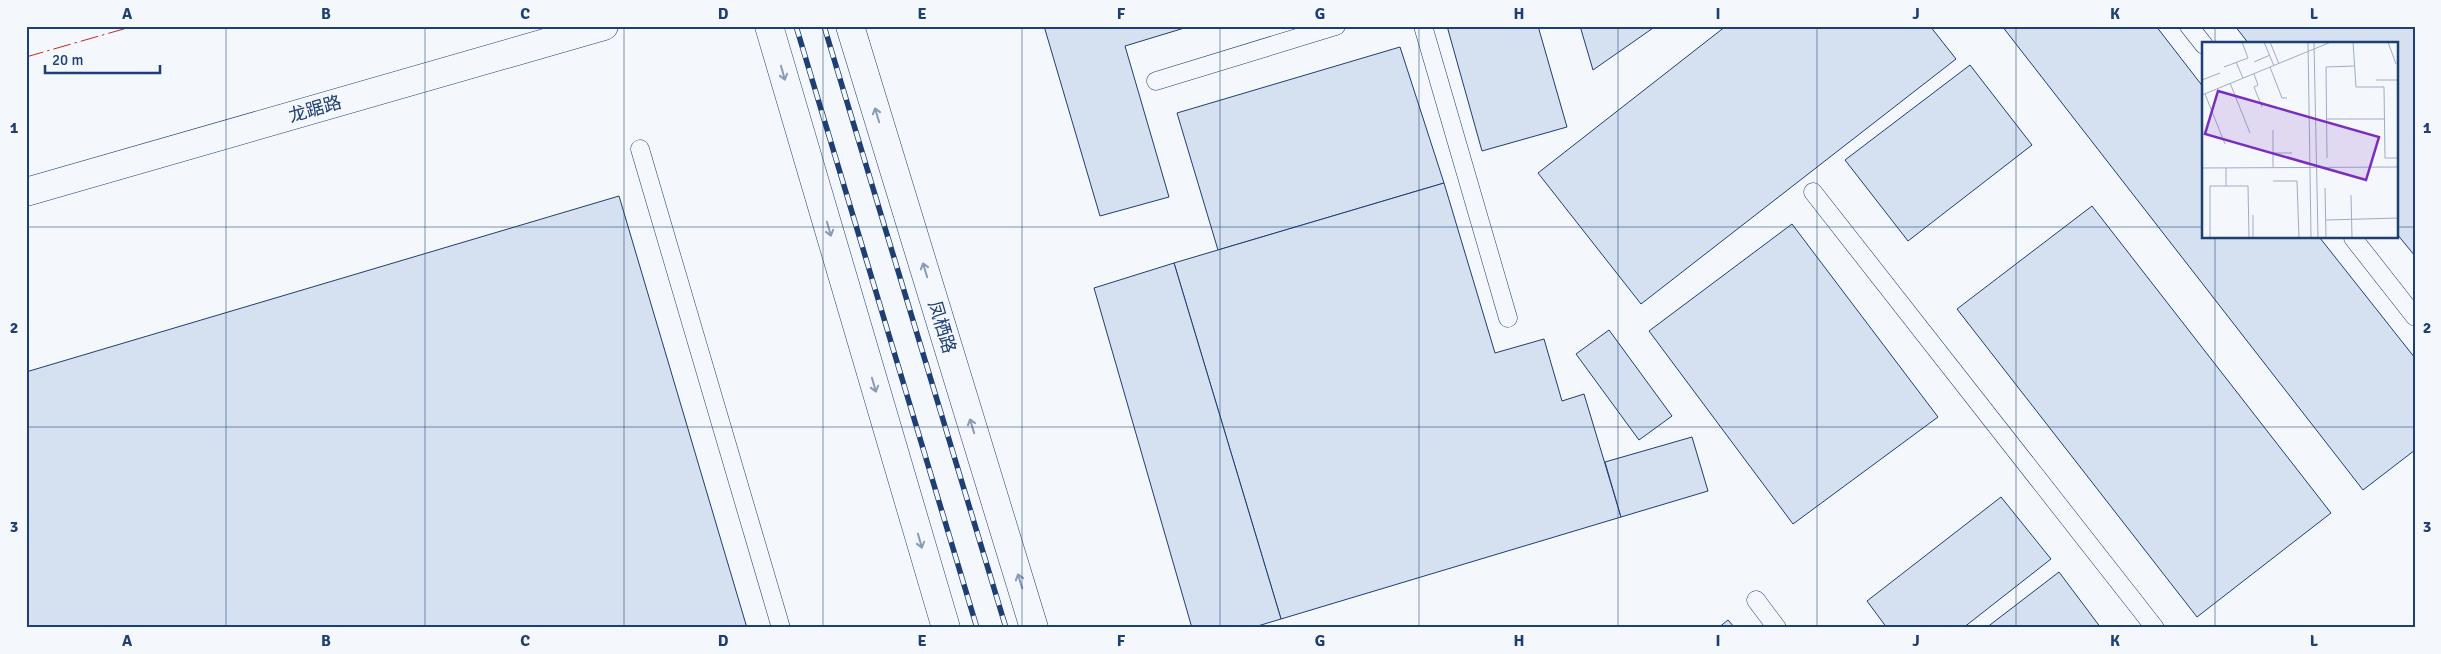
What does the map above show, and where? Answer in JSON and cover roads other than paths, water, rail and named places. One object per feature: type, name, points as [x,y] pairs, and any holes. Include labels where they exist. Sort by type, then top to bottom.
[{"type":"main road","name":"龙踞路","points":[[26,192],[604,26]]},
{"type":"main road","points":[[769,26],[946,628]]},
{"type":"main road","name":"凤栖路","points":[[850,26],[1034,628]]},
{"type":"lane","points":[[1156,81],[1336,26]]},
{"type":"lane","points":[[1423,26],[1508,318]]},
{"type":"lane","points":[[2189,26],[2202,42]]},
{"type":"lane","points":[[640,149],[781,628]]},
{"type":"lane","points":[[1813,192],[2155,628]]},
{"type":"lane","points":[[2354,239],[2415,317]]},
{"type":"lane","points":[[1756,600],[1777,628]]},
{"type":"railway","points":[[796,26],[977,628]]},
{"type":"railway","points":[[824,26],[1006,628]]}]
